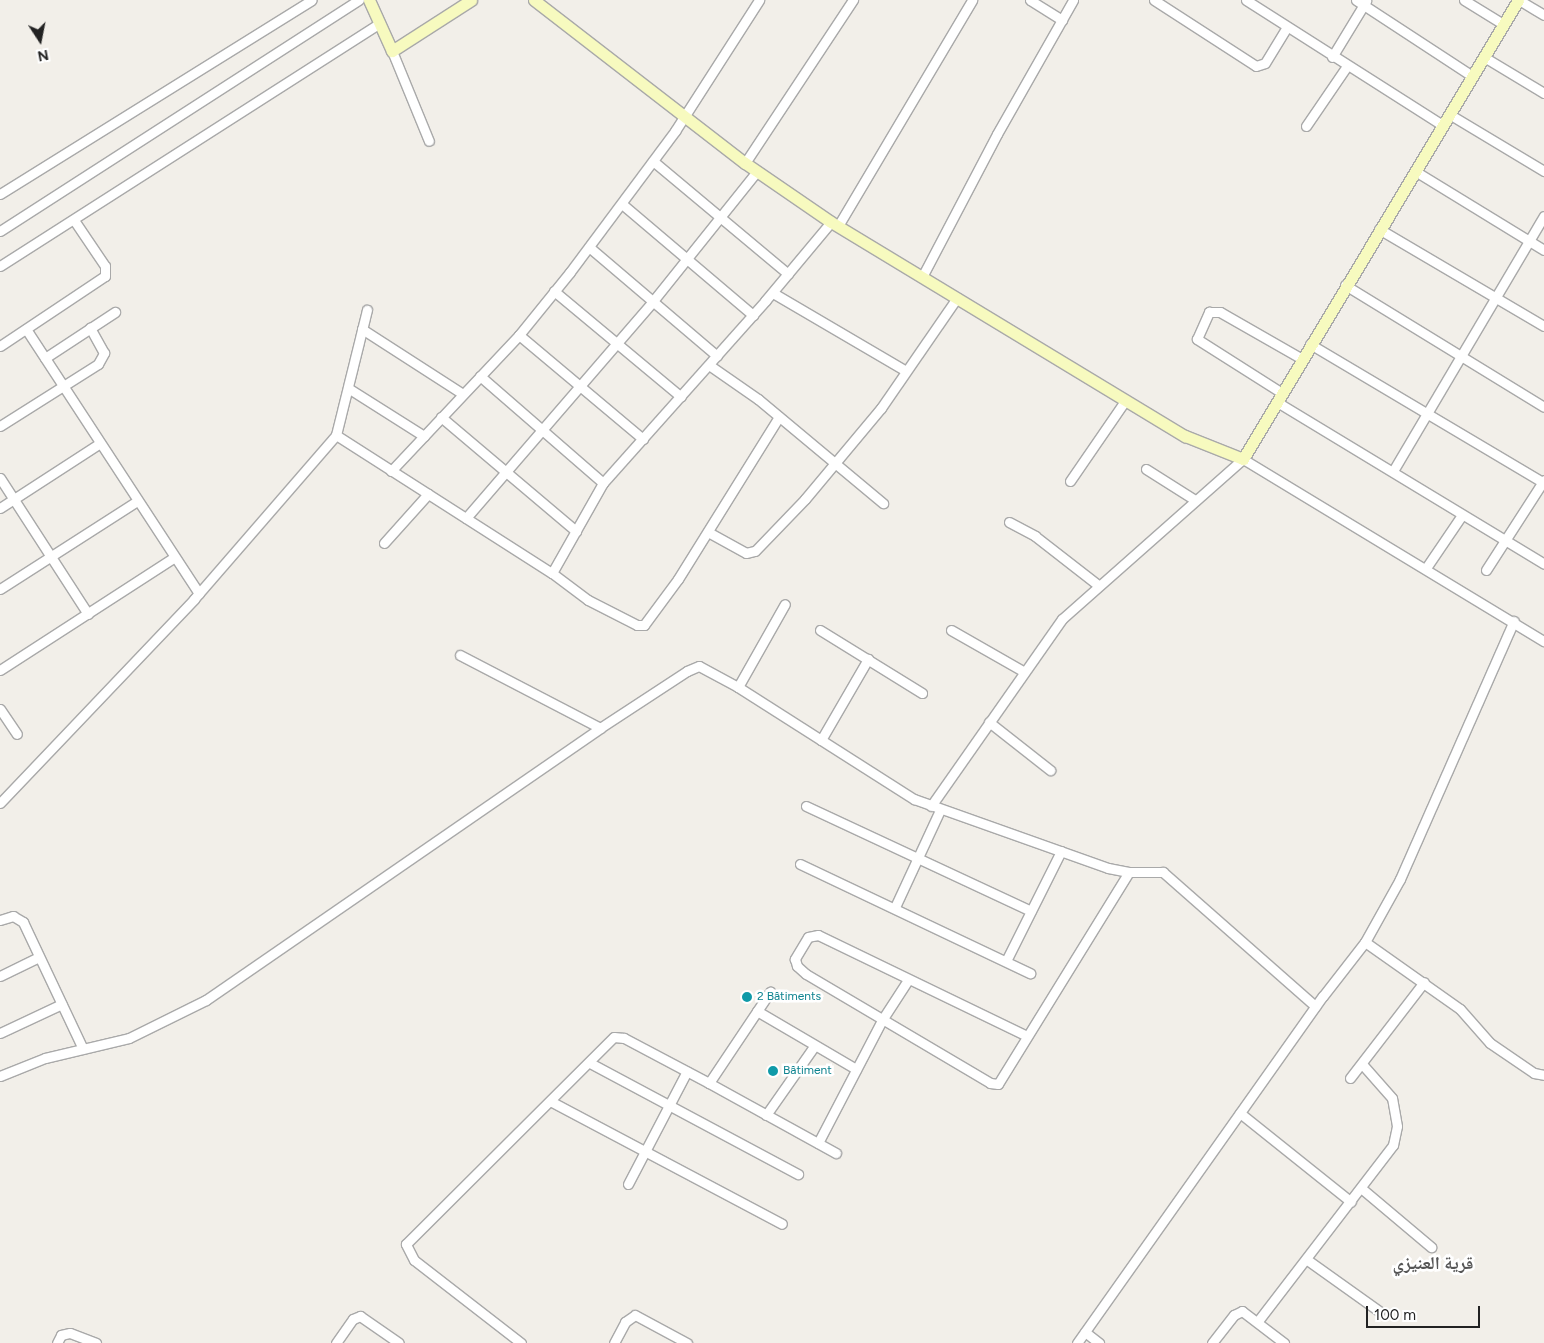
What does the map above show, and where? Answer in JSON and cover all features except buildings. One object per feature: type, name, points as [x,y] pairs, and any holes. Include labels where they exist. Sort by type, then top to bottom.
[{"type":"street","points":[[0,194],[312,0]]},
{"type":"street","points":[[0,231],[359,0]]},
{"type":"street","points":[[369,0],[380,22],[429,141]]},
{"type":"street","points":[[392,51],[471,0]]},
{"type":"street","points":[[534,0],[757,171],[834,224],[1126,401],[1198,443],[1242,459],[1426,568],[1544,641]]},
{"type":"street","points":[[391,470],[519,335],[554,291],[622,204],[685,117],[759,0]]},
{"type":"street","points":[[745,162],[853,0]]},
{"type":"street","points":[[552,573],[603,483],[834,224],[972,0]]},
{"type":"street","points":[[1030,0],[1062,20]]},
{"type":"street","points":[[922,278],[997,134],[1073,0]]},
{"type":"street","points":[[1154,0],[1256,66],[1266,64],[1286,27]]},
{"type":"street","points":[[1246,0],[1332,57],[1442,124]]},
{"type":"street","points":[[1464,0],[1503,24]]},
{"type":"street","points":[[896,907],[918,858],[936,808],[1023,671],[1062,619],[1242,459],[1518,0],[1544,15]]},
{"type":"street","points":[[1332,57],[1362,2],[1472,76]]},
{"type":"street","points":[[0,266],[380,22]]},
{"type":"street","points":[[1484,57],[1544,93]]},
{"type":"street","points":[[1306,126],[1347,66]]},
{"type":"street","points":[[1449,114],[1544,171]]},
{"type":"street","points":[[653,161],[788,274]]},
{"type":"street","points":[[466,518],[617,344],[757,171]]},
{"type":"street","points":[[1415,171],[1544,250]]},
{"type":"street","points":[[622,204],[753,315]]},
{"type":"street","points":[[1393,471],[1494,297],[1544,216]]},
{"type":"street","points":[[0,346],[105,276],[105,266],[74,220]]},
{"type":"street","points":[[1379,229],[1544,326]]},
{"type":"street","points":[[588,247],[717,356]]},
{"type":"street","points":[[1345,285],[1544,407]]},
{"type":"street","points":[[554,291],[681,397]]},
{"type":"street","points":[[772,293],[906,371]]},
{"type":"street","points":[[708,532],[750,554],[804,499],[881,408],[957,298]]},
{"type":"street","points":[[0,803],[199,593],[336,435],[367,310]]},
{"type":"street","points":[[45,358],[115,312]]},
{"type":"street","points":[[1302,359],[1220,312],[1209,312],[1197,339],[1279,398],[1462,515],[1544,564]]},
{"type":"street","points":[[0,426],[64,388],[103,358],[104,353],[90,328]]},
{"type":"street","points":[[26,329],[173,558],[199,593]]},
{"type":"street","points":[[362,329],[464,394]]},
{"type":"street","points":[[519,335],[643,439]]},
{"type":"street","points":[[1310,344],[1543,481],[1506,542],[1486,570]]},
{"type":"street","points":[[709,365],[779,417],[883,503]]},
{"type":"street","points":[[480,376],[544,429],[603,483]]},
{"type":"street","points":[[348,388],[424,436]]},
{"type":"street","points":[[1070,481],[1126,401]]},
{"type":"street","points":[[441,417],[576,531]]},
{"type":"street","points":[[336,435],[552,573],[588,600],[637,625],[644,625],[656,613],[779,417]]},
{"type":"street","points":[[0,508],[100,443]]},
{"type":"street","points":[[1146,469],[1196,500]]},
{"type":"street","points":[[0,478],[88,614]]},
{"type":"street","points":[[384,543],[428,494]]},
{"type":"street","points":[[0,589],[138,501]]},
{"type":"street","points":[[1426,568],[1462,515]]},
{"type":"street","points":[[1009,522],[1035,536],[1098,585]]},
{"type":"street","points":[[0,670],[173,558]]},
{"type":"street","points":[[738,687],[785,604]]},
{"type":"street","points":[[1077,1343],[1315,1006],[1365,942],[1400,879],[1514,622]]},
{"type":"street","points":[[820,630],[922,693]]},
{"type":"street","points":[[951,630],[1023,671]]},
{"type":"street","points":[[460,655],[600,728]]},
{"type":"street","points":[[821,740],[868,659]]},
{"type":"street","points":[[0,1076],[45,1058],[150,1030],[206,1000],[600,728],[693,668],[704,668],[738,687],[821,740],[936,808],[1061,852],[1129,872],[1163,872],[1315,1006]]},
{"type":"street","points":[[0,709],[17,734]]},
{"type":"street","points":[[989,722],[1050,770]]},
{"type":"street","points":[[806,806],[1031,911]]},
{"type":"street","points":[[1006,961],[1061,852]]},
{"type":"street","points":[[800,864],[896,907],[1030,973]]},
{"type":"street","points":[[1027,1036],[818,935],[808,937],[795,959],[797,966],[882,1020],[994,1084],[1002,1081],[1027,1036],[1129,872]]},
{"type":"street","points":[[0,920],[13,916],[23,922],[83,1049]]},
{"type":"street","points":[[1365,942],[1424,982],[1471,1018],[1490,1043],[1534,1073],[1544,1075]]},
{"type":"street","points":[[0,976],[39,957]]},
{"type":"street","points":[[818,1143],[882,1020],[908,980]]},
{"type":"street","points":[[1350,1078],[1424,982]]},
{"type":"street","points":[[710,1083],[770,992]]},
{"type":"street","points":[[0,1033],[62,1004]]},
{"type":"street","points":[[757,1011],[856,1069]]},
{"type":"street","points":[[521,1343],[414,1260],[406,1244],[618,1037],[710,1083],[836,1153]]},
{"type":"street","points":[[766,1115],[815,1045]]},
{"type":"street","points":[[590,1063],[669,1103],[798,1174]]},
{"type":"street","points":[[1258,1321],[1393,1145],[1397,1126],[1392,1098],[1362,1064]]},
{"type":"street","points":[[628,1184],[643,1150],[687,1071]]},
{"type":"street","points":[[552,1102],[782,1224]]},
{"type":"street","points":[[1240,1113],[1350,1202]]},
{"type":"street","points":[[1361,1188],[1431,1247]]},
{"type":"street","points":[[1306,1259],[1379,1311]]},
{"type":"street","points":[[1212,1343],[1238,1312],[1246,1312],[1284,1343]]},
{"type":"street","points":[[614,1343],[625,1322],[635,1315],[688,1343]]},
{"type":"street","points":[[336,1343],[354,1319],[360,1316],[399,1343]]},
{"type":"street","points":[[1085,1332],[1099,1343]]},
{"type":"street","points":[[57,1343],[61,1335],[70,1333],[96,1343]]},
{"type":"street","points":[[666,1343],[669,1333]]},
{"type":"place","name":"2 Bâtiments","points":[[747,997]]},
{"type":"place","name":"Bâtiment","points":[[773,1071]]},
{"type":"district","name":"قرية العنيزي","points":[[1433,1263]]}]
